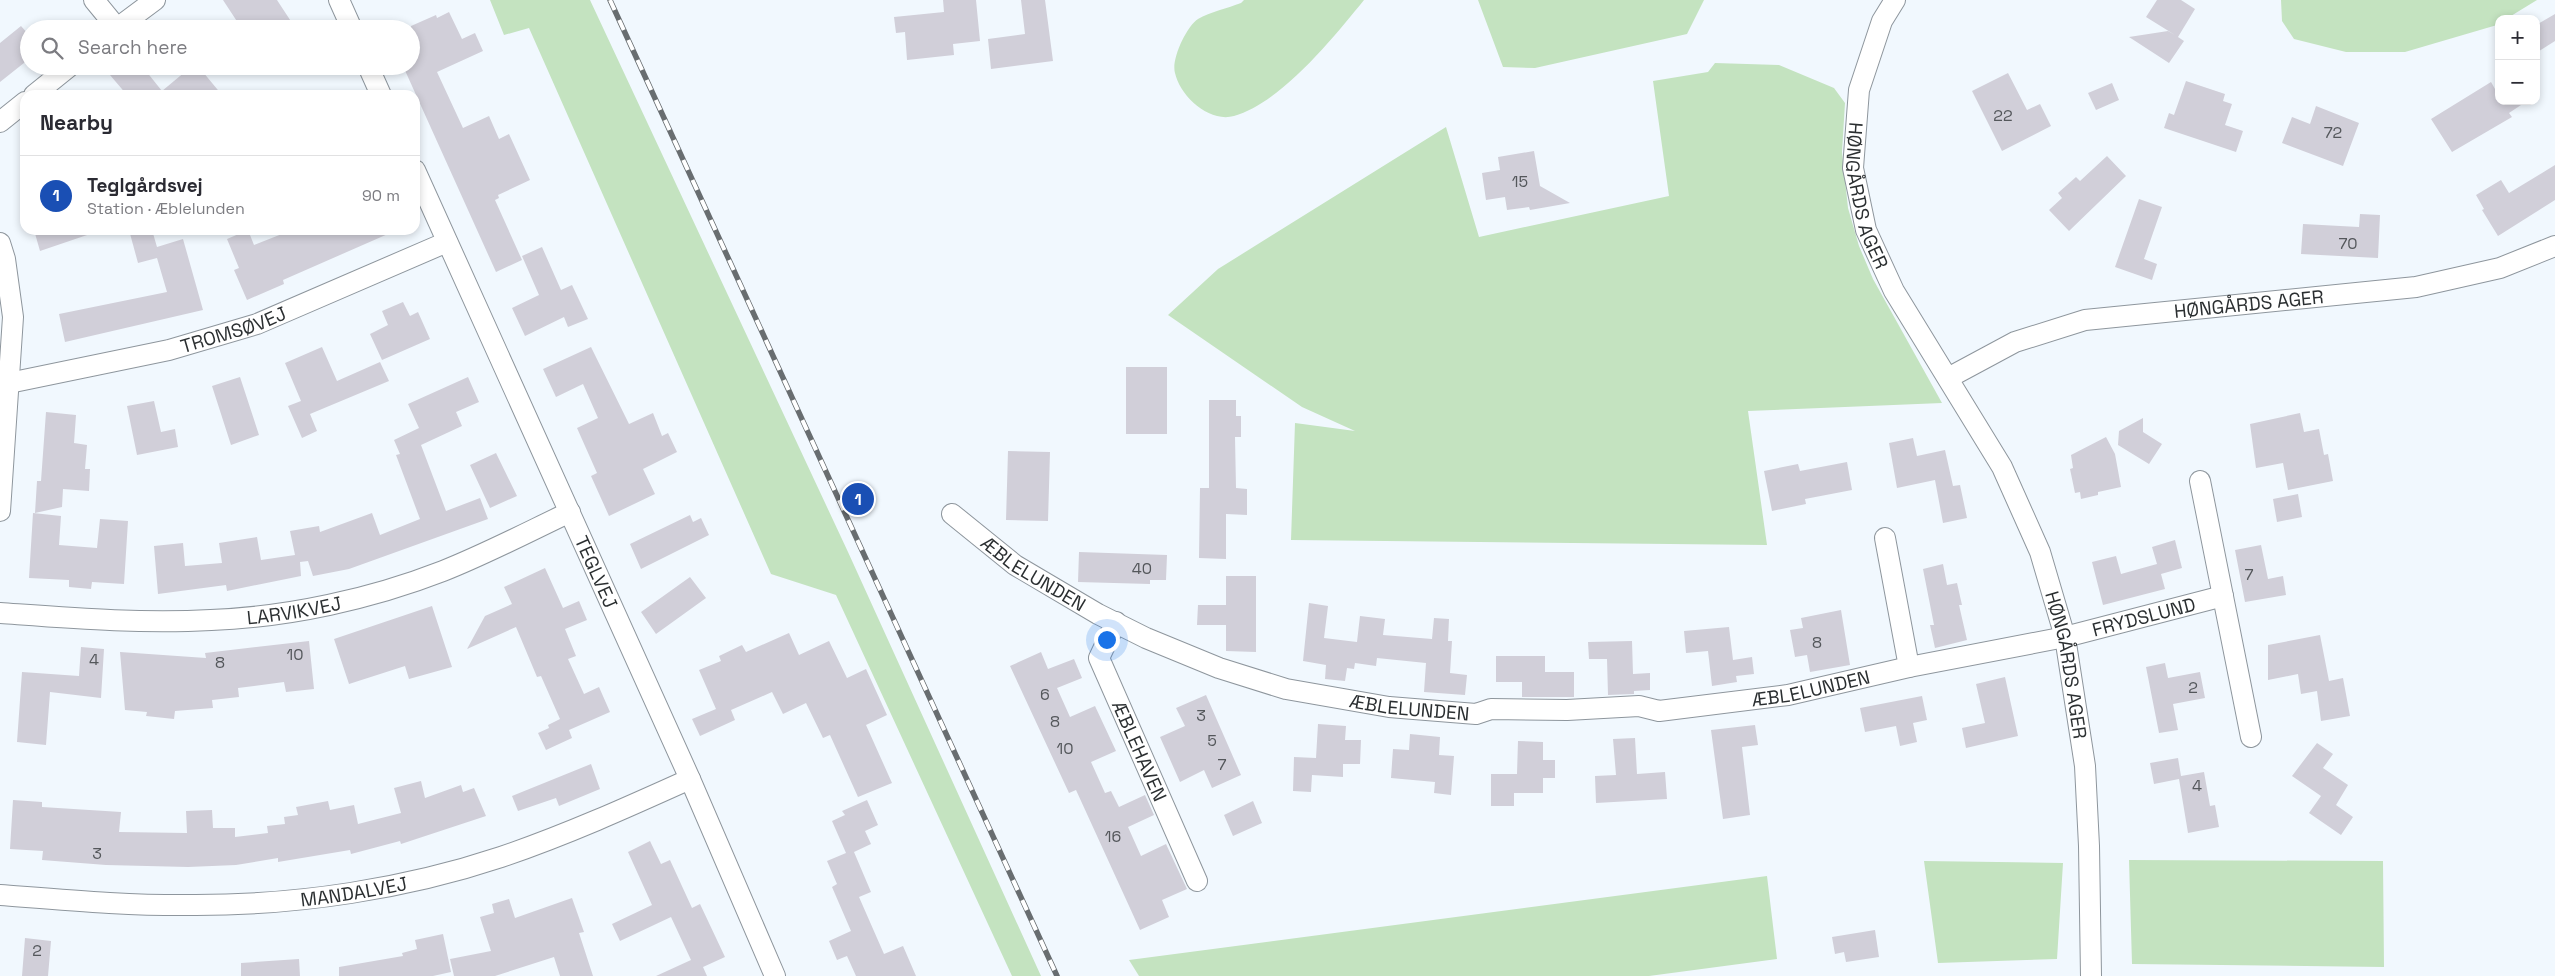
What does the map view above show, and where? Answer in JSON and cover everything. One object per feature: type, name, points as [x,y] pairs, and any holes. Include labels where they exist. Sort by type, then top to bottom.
[{"type":"street","points":[[94,0],[110,20]]},
{"type":"street","points":[[128,20],[155,0]]},
{"type":"street","points":[[339,0],[348,20]]},
{"type":"street","name":"HØNGÅRDS AGER","points":[[1895,0],[1882,21],[1859,90],[1854,168],[1866,230],[1894,291],[2002,467],[2040,552],[2065,637],[2085,766],[2089,846],[2091,976]]},
{"type":"street","points":[[40,90],[59,75]]},
{"type":"street","points":[[372,75],[379,90]]},
{"type":"street","points":[[0,122],[20,106]]},
{"type":"street","name":"TEGLVEJ","points":[[420,181],[690,779],[775,976]]},
{"type":"street","name":"TROMSØVEJ","points":[[9,383],[169,350],[257,324],[447,242]]},
{"type":"street","points":[[0,243],[6,259],[12,317],[0,511]]},
{"type":"street","name":"HØNGÅRDS AGER","points":[[1948,378],[2014,342],[2086,320],[2416,288],[2500,268],[2555,246]]},
{"type":"street","name":"FRYDSLUND","points":[[2200,481],[2251,738]]},
{"type":"street","name":"LARVIKVEJ","points":[[0,613],[134,621],[212,620],[291,612],[368,595],[443,571],[570,512]]},
{"type":"street","name":"ÆBLELUNDEN","points":[[952,514],[1015,565],[1047,586],[1116,622],[1219,668],[1286,689],[1388,707],[1476,714],[1492,709],[1566,710],[1639,706],[1659,711],[1788,695],[1909,668],[2065,637]]},
{"type":"street","points":[[1884,538],[1909,668]]},
{"type":"street","name":"FRYDSLUND","points":[[2065,637],[2223,596]]},
{"type":"street","name":"ÆBLEHAVEN","points":[[1116,622],[1098,658],[1197,881]]},
{"type":"street","name":"MANDALVEJ","points":[[0,895],[120,904],[197,905],[274,901],[350,892],[426,877],[500,857],[572,832],[690,779]]},
{"type":"green space","points":[[490,0],[590,0],[848,552],[1041,976],[1012,976],[836,595],[771,574],[529,28],[504,35]]},
{"type":"green space","points":[[1244,0],[1364,0],[1322,50],[1288,83],[1270,98],[1252,109],[1234,116],[1224,117],[1206,112],[1189,99],[1178,82],[1174,67],[1175,60],[1180,44],[1193,23],[1213,12],[1241,3]]},
{"type":"green space","points":[[1478,0],[1704,0],[1687,34],[1535,68],[1503,67]]},
{"type":"green space","points":[[2281,0],[2537,0],[2513,15],[2495,15],[2495,26],[2405,52],[2346,52],[2294,39],[2282,21]]},
{"type":"green space","points":[[1715,63],[1779,65],[1834,88],[1845,103],[1842,152],[1848,208],[1859,246],[1873,279],[1942,403],[1748,411],[1767,545],[1291,540],[1295,423],[1355,431],[1302,407],[1168,315],[1218,269],[1446,127],[1479,237],[1669,196],[1653,81],[1708,72]]},
{"type":"green space","points":[[2129,860],[2383,861],[2384,967],[2132,964]]},
{"type":"green space","points":[[1924,861],[2063,863],[2057,959],[1938,963]]},
{"type":"green space","points":[[1767,876],[1777,959],[1649,976],[1139,976],[1129,960]]},
{"type":"building","points":[[223,0],[277,0],[290,20],[236,20]]},
{"type":"building","points":[[943,0],[976,0],[980,41],[953,44],[954,55],[907,60],[905,32],[896,33],[894,17],[944,12]]},
{"type":"building","points":[[1021,0],[1045,0],[1053,61],[991,69],[988,39],[1025,34]]},
{"type":"building","points":[[2157,0],[2181,0],[2195,9],[2178,37],[2184,41],[2169,63],[2129,37],[2168,31],[2175,35],[2146,17]]},
{"type":"building","points":[[449,12],[462,39],[475,33],[483,51],[437,72],[463,128],[489,116],[499,139],[509,134],[530,180],[498,195],[499,198],[495,200],[522,260],[496,272],[420,104],[420,90],[414,90],[407,75],[420,75],[420,22],[436,15],[437,18]]},
{"type":"building","points":[[2555,14],[2555,41],[2540,50],[2540,23]]},
{"type":"building","points":[[20,27],[20,66],[0,82],[0,43]]},
{"type":"building","points":[[2008,73],[2027,110],[2040,104],[2051,126],[2002,151],[1972,91]]},
{"type":"building","points":[[110,75],[149,75],[161,90],[123,90]]},
{"type":"building","points":[[181,75],[205,75],[218,90],[163,90]]},
{"type":"building","points":[[2186,81],[2225,94],[2223,101],[2232,104],[2225,125],[2243,131],[2236,152],[2164,128],[2169,113],[2174,115]]},
{"type":"building","points":[[2491,82],[2495,89],[2495,105],[2521,105],[2509,113],[2512,117],[2452,152],[2431,119]]},
{"type":"building","points":[[2112,83],[2119,100],[2096,110],[2088,93]]},
{"type":"building","points":[[2316,106],[2359,123],[2343,166],[2282,143],[2292,117],[2310,124]]},
{"type":"building","points":[[1534,151],[1540,186],[1570,203],[1530,210],[1529,207],[1507,210],[1505,197],[1486,200],[1482,173],[1500,170],[1498,157]]},
{"type":"building","points":[[2107,156],[2126,176],[2069,231],[2049,210],[2062,198],[2058,193],[2076,177],[2080,181]]},
{"type":"building","points":[[2555,165],[2555,200],[2498,236],[2482,210],[2484,209],[2476,195],[2501,180],[2509,193]]},
{"type":"building","points":[[2139,199],[2162,207],[2144,259],[2157,264],[2152,280],[2115,267]]},
{"type":"building","points":[[2360,214],[2380,215],[2378,258],[2301,254],[2303,224],[2359,227]]},
{"type":"building","points":[[35,235],[87,235],[40,251]]},
{"type":"building","points":[[130,235],[153,235],[157,247],[183,239],[203,310],[65,342],[59,314],[167,292],[157,258],[138,263]]},
{"type":"building","points":[[236,235],[250,235],[254,245],[279,235],[386,235],[283,280],[284,284],[247,300],[234,270],[239,268],[227,239]]},
{"type":"building","points":[[542,247],[561,290],[572,285],[588,319],[568,327],[564,317],[525,336],[512,308],[539,295],[522,256]]},
{"type":"building","points":[[403,302],[410,316],[418,312],[430,339],[382,360],[370,334],[388,325],[382,311]]},
{"type":"building","points":[[322,347],[337,381],[380,362],[389,381],[310,414],[317,431],[302,438],[288,406],[301,401],[285,363]]},
{"type":"building","points":[[591,347],[629,424],[653,413],[662,436],[668,433],[677,452],[643,469],[655,494],[609,516],[591,476],[597,473],[577,428],[598,418],[583,384],[556,397],[543,369]]},
{"type":"building","points":[[1126,367],[1167,367],[1167,434],[1126,434]]},
{"type":"building","points":[[240,377],[259,435],[231,445],[212,386]]},
{"type":"building","points":[[468,377],[479,402],[456,412],[462,426],[421,445],[446,511],[480,498],[488,519],[349,569],[313,576],[308,561],[300,562],[301,576],[227,591],[226,585],[158,594],[154,546],[183,543],[185,566],[222,563],[219,543],[257,537],[261,560],[295,555],[290,531],[319,526],[320,532],[372,513],[380,535],[420,519],[396,455],[400,454],[394,440],[419,428],[408,404]]},
{"type":"building","points":[[1209,400],[1236,400],[1236,416],[1241,416],[1241,437],[1235,437],[1236,488],[1247,489],[1247,515],[1226,514],[1226,559],[1199,558],[1200,488],[1209,488]]},
{"type":"building","points":[[154,401],[161,432],[175,429],[178,447],[137,455],[127,406]]},
{"type":"building","points":[[46,412],[76,415],[74,443],[87,445],[85,469],[90,469],[89,491],[63,489],[62,507],[35,513],[37,481],[41,481]]},
{"type":"building","points":[[2300,413],[2304,432],[2319,429],[2324,455],[2328,454],[2333,481],[2288,490],[2283,463],[2256,468],[2250,424]]},
{"type":"building","points":[[2143,418],[2143,432],[2162,444],[2149,464],[2118,445],[2119,431]]},
{"type":"building","points":[[2106,437],[2115,454],[2121,487],[2098,492],[2098,495],[2081,499],[2080,492],[2075,493],[2070,469],[2073,468],[2071,455]]},
{"type":"building","points":[[1913,438],[1917,456],[1945,450],[1953,486],[1960,485],[1967,518],[1943,523],[1935,480],[1897,488],[1889,443]]},
{"type":"building","points":[[1008,451],[1050,452],[1048,521],[1006,520]]},
{"type":"building","points":[[496,453],[517,496],[490,508],[470,465]]},
{"type":"building","points":[[1847,462],[1852,490],[1805,499],[1806,504],[1772,511],[1764,471],[1798,464],[1800,471]]},
{"type":"building","points":[[2298,494],[2302,517],[2277,522],[2273,499]]},
{"type":"building","points":[[33,513],[61,516],[59,545],[97,548],[100,519],[128,521],[124,584],[92,582],[91,589],[69,587],[69,580],[29,578]]},
{"type":"building","points":[[690,515],[693,522],[701,518],[709,535],[641,569],[630,544]]},
{"type":"building","points":[[2175,540],[2182,568],[2161,574],[2165,589],[2103,605],[2092,562],[2116,556],[2121,574],[2157,564],[2152,547]]},
{"type":"building","points":[[2261,545],[2268,579],[2283,576],[2286,595],[2245,602],[2235,550]]},
{"type":"building","points":[[1079,552],[1167,555],[1166,580],[1150,580],[1150,584],[1078,582]]},
{"type":"building","points":[[1943,564],[1947,585],[1957,583],[1962,605],[1959,605],[1967,640],[1935,648],[1930,625],[1934,625],[1923,569]]},
{"type":"building","points":[[545,568],[563,608],[579,601],[587,620],[565,629],[576,656],[568,659],[584,694],[599,687],[610,712],[569,730],[572,738],[546,750],[538,733],[549,728],[548,725],[560,719],[541,676],[537,677],[516,627],[467,649],[485,616],[512,604],[504,587]]},
{"type":"building","points":[[1226,576],[1256,576],[1256,652],[1226,651],[1226,625],[1197,625],[1198,605],[1226,605]]},
{"type":"building","points":[[690,577],[706,598],[656,634],[641,612]]},
{"type":"building","points":[[1309,603],[1328,606],[1324,638],[1357,642],[1360,616],[1385,619],[1383,635],[1432,639],[1434,618],[1449,619],[1448,641],[1452,641],[1450,673],[1467,675],[1465,695],[1424,692],[1426,663],[1377,658],[1376,666],[1355,663],[1354,669],[1347,668],[1345,681],[1325,679],[1326,665],[1303,661]]},
{"type":"building","points":[[432,606],[452,667],[409,679],[405,666],[349,684],[334,639]]},
{"type":"building","points":[[1841,610],[1850,665],[1810,672],[1807,655],[1795,657],[1790,630],[1803,628],[1801,618]]},
{"type":"building","points":[[1729,627],[1733,660],[1752,657],[1754,674],[1736,676],[1737,682],[1712,686],[1708,651],[1686,653],[1684,631]]},
{"type":"building","points":[[789,633],[799,655],[829,641],[847,678],[866,669],[887,715],[866,725],[892,783],[858,797],[830,735],[823,738],[806,703],[783,714],[772,692],[731,710],[735,720],[700,736],[692,719],[716,709],[699,670],[721,661],[719,656],[742,645],[746,652]]},
{"type":"building","points":[[2320,635],[2329,681],[2343,678],[2350,716],[2321,721],[2317,691],[2301,694],[2298,674],[2268,680],[2268,645]]},
{"type":"building","points":[[309,641],[314,689],[286,692],[284,682],[238,688],[239,697],[212,700],[213,708],[175,711],[174,719],[146,716],[147,712],[125,710],[120,652],[206,658],[205,653]]},
{"type":"building","points":[[1632,641],[1633,674],[1650,673],[1650,690],[1634,691],[1634,694],[1608,695],[1607,659],[1589,659],[1588,642]]},
{"type":"building","points":[[81,647],[104,649],[101,698],[50,692],[46,745],[17,742],[22,672],[79,676]]},
{"type":"building","points":[[1041,652],[1048,669],[1074,659],[1082,678],[1057,688],[1070,717],[1095,706],[1116,751],[1091,762],[1105,793],[1111,791],[1119,807],[1145,795],[1154,815],[1128,827],[1141,856],[1166,844],[1187,889],[1162,900],[1169,917],[1140,930],[1076,790],[1069,793],[1010,666]]},
{"type":"building","points":[[1496,656],[1545,656],[1545,672],[1574,672],[1574,697],[1522,697],[1522,682],[1496,682]]},
{"type":"building","points":[[2165,663],[2168,678],[2200,672],[2205,698],[2173,704],[2178,730],[2159,733],[2146,667]]},
{"type":"building","points":[[2005,677],[2018,736],[1966,748],[1962,728],[1985,723],[1976,684]]},
{"type":"building","points":[[1206,695],[1241,775],[1212,788],[1204,770],[1180,782],[1160,737],[1185,726],[1176,708]]},
{"type":"building","points":[[1922,696],[1927,720],[1913,723],[1917,742],[1900,746],[1896,726],[1865,732],[1860,708]]},
{"type":"building","points":[[1318,724],[1346,726],[1345,740],[1361,740],[1360,764],[1343,764],[1343,777],[1312,775],[1311,792],[1293,791],[1294,757],[1316,758]]},
{"type":"building","points":[[1755,725],[1758,745],[1742,747],[1750,815],[1723,819],[1711,730]]},
{"type":"building","points":[[1410,734],[1440,737],[1439,755],[1454,756],[1451,795],[1434,793],[1435,782],[1391,778],[1393,749],[1409,750]]},
{"type":"building","points":[[1635,738],[1637,774],[1665,772],[1667,799],[1596,803],[1595,776],[1616,775],[1613,739]]},
{"type":"building","points":[[1518,741],[1543,742],[1543,760],[1555,760],[1555,778],[1543,778],[1543,793],[1514,793],[1514,806],[1491,806],[1491,774],[1517,774]]},
{"type":"building","points":[[2317,743],[2333,754],[2323,768],[2348,785],[2336,805],[2353,817],[2341,835],[2309,813],[2321,796],[2292,776]]},
{"type":"building","points":[[2178,758],[2181,776],[2204,772],[2210,806],[2215,805],[2219,827],[2188,833],[2179,779],[2154,784],[2150,763]]},
{"type":"building","points":[[591,764],[600,789],[559,806],[556,798],[518,811],[512,796]]},
{"type":"building","points":[[421,781],[425,798],[461,785],[463,792],[474,788],[486,816],[401,844],[400,841],[351,854],[350,850],[278,862],[278,858],[236,865],[188,867],[106,865],[42,860],[43,851],[10,849],[13,800],[42,802],[42,807],[121,812],[119,832],[187,833],[186,811],[212,810],[213,828],[235,828],[235,837],[268,833],[267,826],[285,824],[284,817],[298,815],[296,807],[328,801],[330,810],[354,805],[358,824],[401,813],[394,788]]},
{"type":"building","points":[[867,800],[878,825],[865,831],[871,844],[854,852],[871,892],[859,897],[884,954],[903,946],[916,976],[856,976],[847,956],[837,960],[829,941],[851,931],[832,887],[837,884],[827,861],[846,853],[832,821],[845,815],[842,811]]},
{"type":"building","points":[[1253,801],[1262,823],[1233,836],[1224,815]]},
{"type":"building","points":[[650,841],[661,864],[670,860],[692,908],[700,904],[725,957],[703,967],[707,976],[656,976],[691,960],[671,917],[620,941],[612,924],[652,905],[628,852]]},
{"type":"building","points":[[572,898],[584,932],[579,933],[593,976],[560,976],[554,957],[495,976],[454,976],[450,959],[491,951],[480,917],[494,913],[492,904],[509,899],[515,918]]},
{"type":"building","points":[[1875,930],[1879,957],[1846,962],[1844,952],[1835,954],[1832,937]]},
{"type":"building","points":[[443,934],[451,972],[433,976],[339,976],[339,967],[403,956],[402,953],[417,949],[415,940]]},
{"type":"building","points":[[25,938],[51,941],[48,976],[22,976]]},
{"type":"building","points":[[299,959],[300,976],[241,976],[241,963]]},
{"type":"railway","points":[[610,0],[1057,976]]},
{"type":"place","name":"Teglgårdsvej","points":[[858,499]]}]
